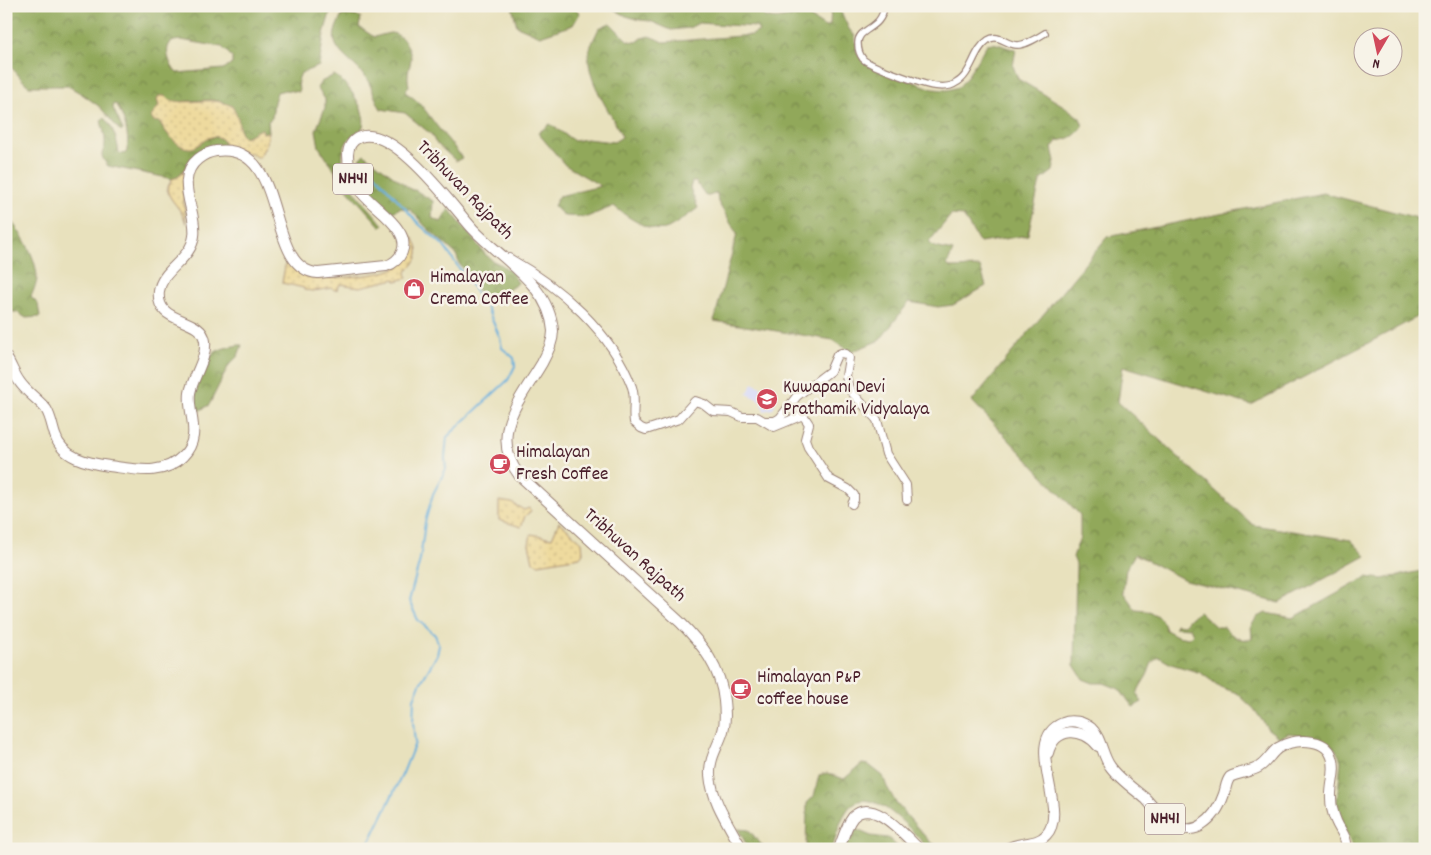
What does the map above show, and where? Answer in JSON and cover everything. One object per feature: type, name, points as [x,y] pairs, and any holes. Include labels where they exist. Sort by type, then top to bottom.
[{"type":"highway","name":"Tribhuvan Rajpath","points":[[6,357],[19,381],[46,410],[60,444],[76,458],[86,462],[154,470],[168,467],[182,457],[190,446],[193,437],[189,397],[204,353],[205,343],[200,330],[168,314],[160,302],[159,294],[160,285],[164,278],[187,253],[193,241],[194,228],[188,193],[189,171],[200,158],[214,151],[237,152],[246,155],[253,161],[266,185],[292,257],[302,268],[318,273],[386,266],[396,262],[403,252],[403,241],[399,231],[364,196],[354,182],[348,162],[349,150],[355,140],[366,136],[384,141],[413,162],[469,224],[512,264],[537,292],[547,311],[553,330],[551,345],[510,419],[506,440],[509,458],[519,475],[680,622],[710,657],[721,684],[725,713],[723,732],[710,763],[710,779],[719,806],[742,849]]},
{"type":"highway","name":"NH41","points":[[1007,849],[1040,840],[1050,830],[1052,808],[1046,761],[1048,736],[1056,726],[1066,722],[1078,722],[1090,728],[1096,735],[1103,752],[1114,770],[1165,819],[1177,827],[1192,829],[1203,825],[1214,814],[1230,777],[1258,767],[1276,750],[1289,743],[1307,741],[1321,744],[1327,748],[1332,757],[1334,767],[1330,790],[1331,806],[1336,822],[1346,841],[1346,849]]},
{"type":"highway","points":[[839,849],[847,827],[854,817],[862,812],[870,811],[887,819],[919,849]]},
{"type":"street","points":[[884,6],[884,14],[877,24],[859,37],[859,52],[864,60],[883,69],[936,86],[950,86],[960,80],[988,40],[1002,38],[1015,45],[1037,38],[1045,33]]},
{"type":"street","points":[[495,250],[550,284],[592,322],[616,354],[632,388],[634,422],[641,428],[646,430],[679,419],[695,401],[704,404],[713,411],[731,412],[742,417],[757,417],[774,427],[803,415],[808,424],[805,440],[808,447],[829,479],[848,489],[854,495],[852,504]]},
{"type":"street","points":[[763,420],[775,421],[780,418],[797,396],[830,371],[837,356],[841,353],[846,354],[849,358],[846,376],[849,388],[877,420],[886,454],[906,485],[907,500]]},
{"type":"shaded area","name":"Kuwapani Devi Prathamik Vidyalaya","points":[[753,383],[778,396],[773,409],[764,411],[761,401],[747,394]]},
{"type":"green space","points":[[6,6],[332,6],[324,34],[319,66],[301,73],[298,80],[299,92],[285,90],[277,92],[272,118],[268,121],[269,132],[263,133],[262,129],[243,137],[224,102],[211,100],[172,102],[164,96],[159,97],[157,100],[159,120],[174,140],[193,147],[207,139],[217,137],[221,138],[225,144],[224,148],[197,156],[173,179],[108,166],[104,161],[102,155],[105,135],[101,120],[104,118],[113,130],[119,153],[126,153],[128,141],[126,129],[117,105],[114,104],[113,108],[123,130],[121,132],[100,107],[82,94],[68,86],[29,86],[6,64]],"holes":[[[181,40],[222,47],[232,57],[232,64],[223,69],[177,73],[170,63],[168,49],[169,45],[174,41]]]},
{"type":"green space","points":[[512,6],[573,6],[580,13],[573,25],[540,36],[517,26]]},
{"type":"green space","points":[[602,6],[756,6],[765,16],[777,19],[804,13],[825,27],[830,25],[831,6],[838,6],[849,29],[855,36],[857,53],[865,64],[933,89],[947,90],[959,87],[987,44],[998,44],[1016,49],[1013,66],[1018,79],[1064,106],[1080,118],[1083,126],[1072,137],[1057,141],[1052,148],[1055,161],[1053,171],[1040,181],[1028,235],[980,243],[963,216],[951,215],[929,242],[934,247],[953,251],[947,265],[951,268],[980,267],[986,286],[953,305],[938,307],[909,302],[880,340],[851,352],[833,340],[714,321],[737,234],[718,202],[717,193],[706,196],[696,182],[692,182],[690,188],[698,208],[672,226],[662,229],[647,227],[625,215],[614,206],[587,217],[564,216],[554,206],[559,196],[601,186],[565,165],[538,133],[550,124],[574,141],[586,139],[614,142],[622,137],[591,75],[589,53],[599,28],[610,23],[628,41],[637,42],[649,36],[664,42],[752,35],[759,31],[756,27],[699,23],[689,28],[671,30],[650,21],[626,16],[612,8]]},
{"type":"green space","points":[[343,14],[361,17],[359,27],[374,37],[390,33],[398,35],[405,41],[411,58],[408,74],[409,86],[405,92],[421,105],[462,158],[456,161],[435,142],[432,135],[405,113],[381,109],[367,79],[339,51],[336,45],[334,39],[336,30]]},
{"type":"green space","points":[[334,75],[345,84],[355,97],[364,120],[359,132],[349,139],[344,149],[342,160],[345,173],[359,197],[383,225],[381,227],[346,188],[319,147],[316,130],[325,108],[325,99],[317,88],[321,82]]},
{"type":"green space","points":[[364,154],[412,190],[433,201],[432,218],[441,222],[449,209],[485,254],[512,273],[518,283],[489,303],[477,289],[471,276],[460,265],[456,254],[427,228],[411,210],[400,208],[389,214],[364,183],[361,176],[357,161]]},
{"type":"green space","points":[[1323,193],[1425,220],[1425,313],[1251,405],[1123,366],[1118,402],[1253,525],[1351,540],[1366,556],[1280,603],[1185,580],[1135,554],[1126,569],[1123,592],[1136,610],[1146,611],[1159,617],[1166,630],[1177,636],[1188,638],[1193,634],[1190,628],[1175,627],[1176,624],[1184,625],[1199,612],[1216,627],[1224,627],[1236,638],[1252,639],[1251,626],[1257,617],[1266,613],[1293,618],[1367,577],[1382,579],[1421,571],[1425,575],[1425,849],[1354,849],[1336,811],[1341,761],[1338,752],[1328,743],[1308,736],[1288,733],[1280,738],[1268,729],[1254,709],[1237,693],[1220,687],[1201,673],[1171,664],[1159,657],[1152,664],[1137,695],[1142,702],[1133,707],[1119,689],[1104,683],[1093,683],[1083,679],[1074,665],[1076,564],[1073,557],[1080,537],[1080,515],[972,401],[1107,237]]},
{"type":"green space","points":[[6,216],[17,228],[31,253],[37,280],[31,297],[38,304],[40,317],[26,318],[17,312],[6,312]]},
{"type":"green space","points":[[242,345],[238,356],[229,365],[209,405],[195,413],[198,382],[208,359],[218,350]]},
{"type":"green space","points":[[862,764],[869,765],[883,776],[896,803],[930,842],[943,849],[929,849],[890,811],[866,800],[855,803],[846,812],[832,849],[806,849],[807,803],[814,796],[819,775],[827,773],[844,779]]},
{"type":"green space","points":[[738,829],[749,830],[765,849],[749,849]]},
{"type":"green space","points":[[857,830],[871,836],[888,838],[900,849],[843,849],[851,832]]},
{"type":"sand","points":[[159,96],[183,102],[217,101],[232,106],[238,118],[240,132],[243,137],[262,129],[263,133],[269,132],[267,143],[259,158],[249,153],[224,148],[223,141],[216,137],[208,138],[195,147],[186,148],[181,146],[169,135],[160,122],[153,121],[151,117],[159,106],[157,99]]},
{"type":"sand","points":[[189,164],[183,191],[186,224],[182,213],[167,189],[172,179],[178,177]]},
{"type":"sand","points":[[400,225],[411,236],[418,247],[416,259],[406,272],[407,278],[360,287],[340,284],[338,289],[313,291],[282,283],[287,255],[298,271],[308,277],[317,279],[373,274],[397,267],[405,261],[409,252],[408,240]]},
{"type":"sand","points":[[499,501],[512,503],[524,510],[529,508],[531,511],[525,516],[521,527],[499,520]]},
{"type":"sand","points":[[559,522],[582,542],[583,553],[580,557],[539,564],[533,562],[529,544],[531,534],[552,538]]},
{"type":"waterway","points":[[366,164],[419,224],[443,245],[487,308],[500,338],[502,348],[514,358],[515,366],[508,380],[447,437],[446,469],[433,494],[425,522],[420,560],[409,601],[418,620],[435,635],[439,645],[437,655],[420,684],[414,699],[413,722],[415,743],[403,773],[366,849]]},
{"type":"place","name":"Himalayan Crema Coffee","points":[[414,289]]},
{"type":"place","name":"Kuwapani Devi Prathamik Vidyalaya","points":[[767,399]]},
{"type":"place","name":"Himalayan Fresh Coffee","points":[[500,464]]},
{"type":"place","name":"Himalayan P&P coffee house","points":[[741,689]]}]
